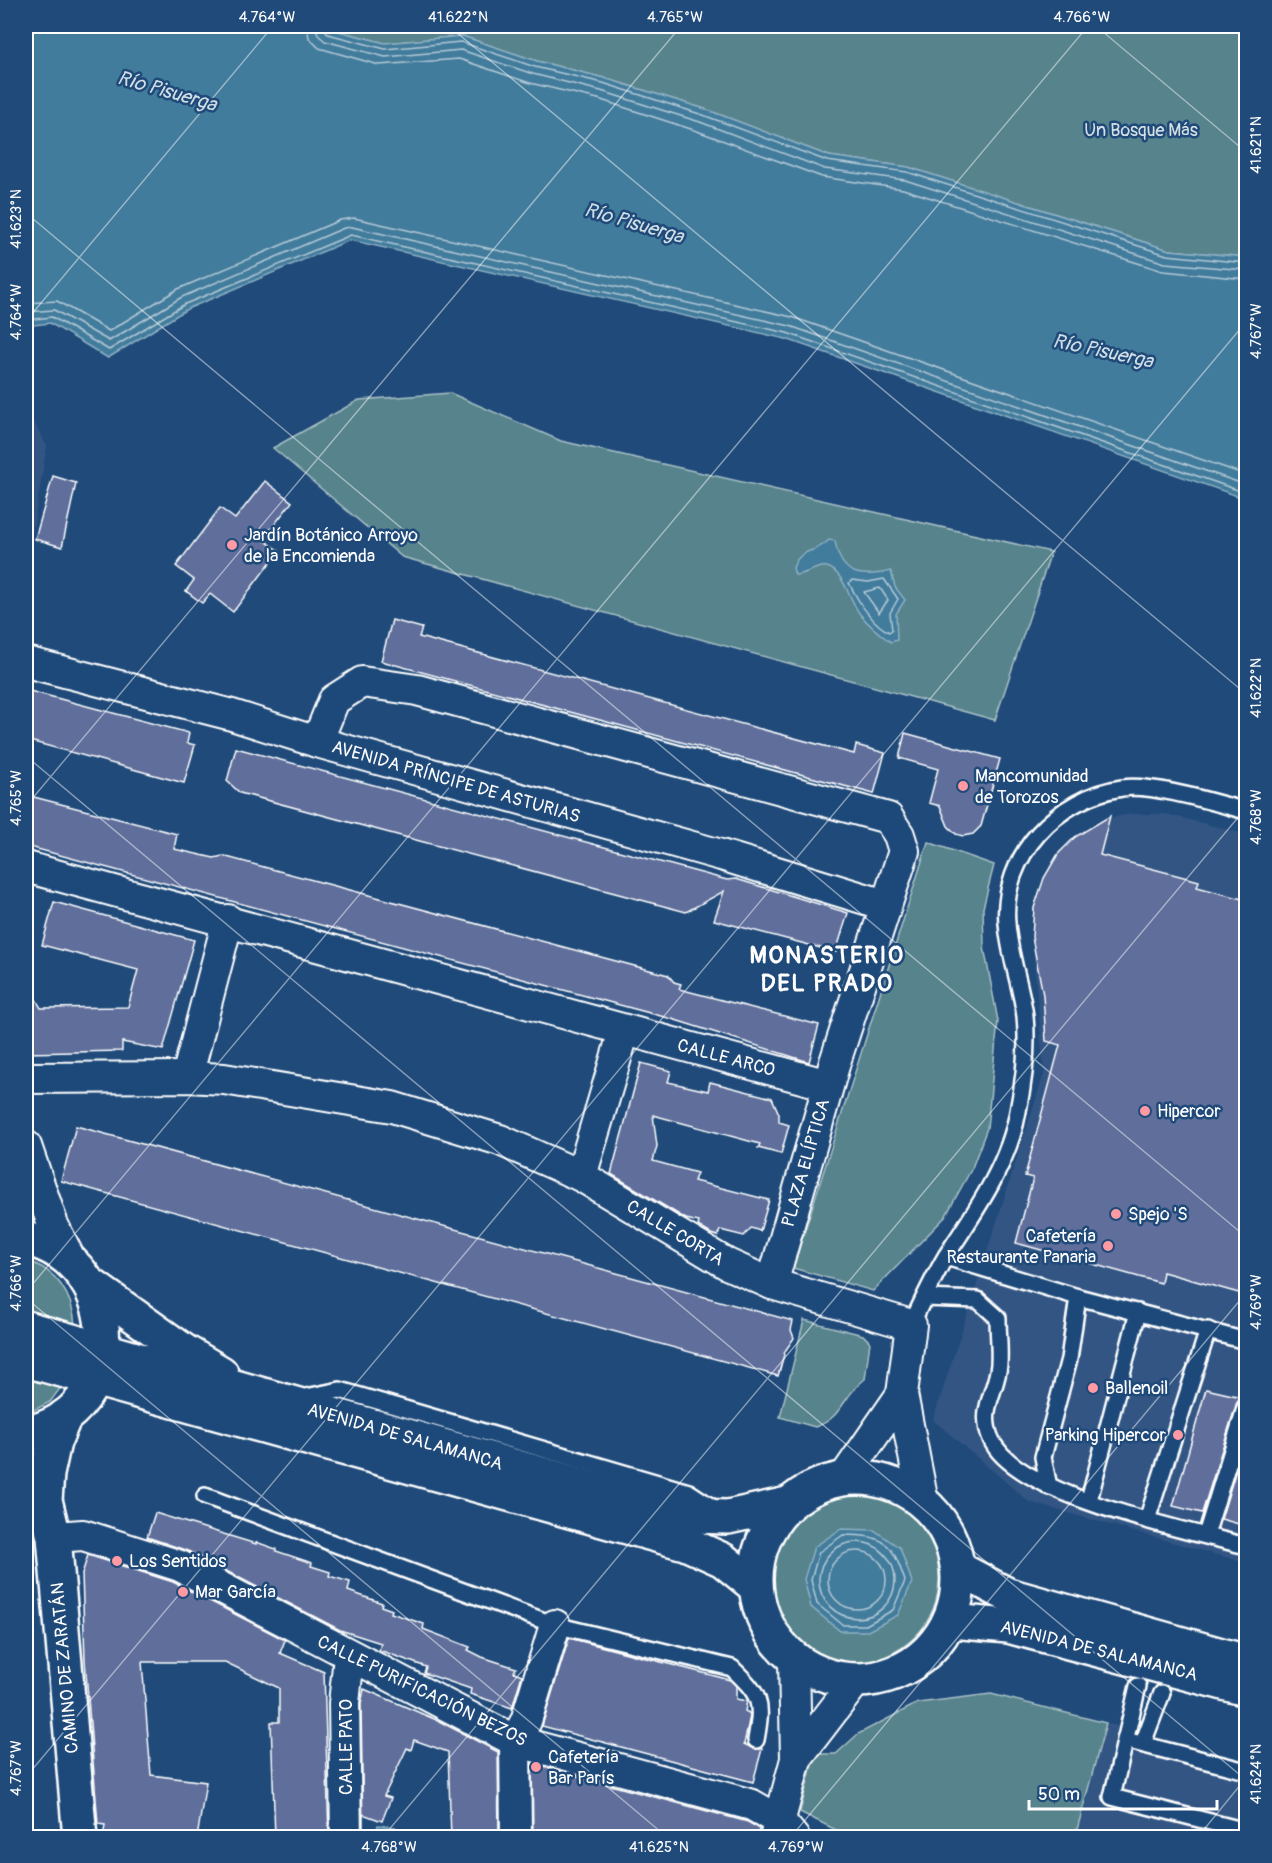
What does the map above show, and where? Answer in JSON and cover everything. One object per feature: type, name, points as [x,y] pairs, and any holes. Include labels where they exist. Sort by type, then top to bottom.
[{"type":"main road","points":[[26,1239],[47,1246],[184,1351],[270,1399]]},
{"type":"main road","name":"CAMINO DE ZARATÁN","points":[[79,1272],[94,1292],[103,1322],[86,1387],[35,1487],[54,1537],[80,1838]]},
{"type":"main road","name":"AVENIDA DE SALAMANCA","points":[[26,1328],[86,1387],[270,1399],[691,1516],[728,1517],[788,1504]]},
{"type":"main road","name":"AVENIDA DE SALAMANCA","points":[[26,1360],[86,1387],[146,1394],[686,1543],[723,1560],[755,1587]]},
{"type":"main road","points":[[26,1433],[39,1430],[86,1387]]},
{"type":"main road","points":[[844,1478],[888,1483],[923,1502],[945,1529],[959,1569],[951,1621],[928,1653],[892,1676],[855,1682],[794,1660],[773,1638],[759,1610],[755,1587],[760,1545],[788,1504],[817,1486],[844,1478]]},
{"type":"main road","name":"AVENIDA DE SALAMANCA","points":[[959,1569],[1008,1596],[1246,1662]]},
{"type":"main road","name":"AVENIDA DE SALAMANCA","points":[[951,1621],[1008,1626],[1246,1689]]},
{"type":"street","name":"AVENIDA PRÍNCIPE DE ASTURIAS","points":[[26,662],[232,715],[317,742],[722,855],[885,904]]},
{"type":"street","name":"PLAZA ELÍPTICA","points":[[317,742],[334,700],[362,682],[417,690],[888,818],[899,835],[904,851],[828,1085],[772,1284]]},
{"type":"street","name":"CALLE ARCO","points":[[26,867],[228,920],[624,1031],[828,1085]]},
{"type":"street","points":[[187,1077],[228,920]]},
{"type":"street","points":[[581,1176],[624,1031]]},
{"type":"street","name":"CALLE CORTA","points":[[26,1078],[187,1077],[224,1079],[392,1107],[500,1140],[581,1176],[727,1264],[772,1284]]},
{"type":"street","points":[[26,1146],[53,1225],[79,1272]]},
{"type":"street","points":[[772,1284],[911,1325],[902,1394],[923,1502]]},
{"type":"street","points":[[844,1478],[902,1394]]},
{"type":"street","name":"CALLE PURIFICACIÓN BEZOS","points":[[54,1537],[83,1535],[180,1566],[349,1657],[515,1741],[752,1805],[783,1832]]},
{"type":"street","points":[[516,1838],[515,1741],[526,1720],[555,1625]]},
{"type":"street","name":"CALLE PATO","points":[[346,1838],[344,1703],[349,1657]]},
{"type":"street","points":[[783,1832],[796,1759],[794,1660]]},
{"type":"street","points":[[796,1759],[855,1682]]},
{"type":"lane","points":[[911,1325],[946,1257],[979,1208],[1009,1142],[1018,1113],[1026,1050],[1025,1016],[1006,921],[1009,893],[1016,866],[1029,844],[1050,820],[1069,808],[1123,787],[1173,793],[1246,811]]},
{"type":"lane","points":[[946,1257],[1078,1297],[1246,1341]]},
{"type":"lane","points":[[1049,1487],[1043,1456],[1069,1359],[1078,1297]]},
{"type":"lane","points":[[925,1298],[978,1300],[998,1318],[999,1366],[985,1413],[991,1440],[1010,1464],[1049,1487],[1147,1520],[1246,1545]]},
{"type":"lane","points":[[1089,1500],[1138,1312]]},
{"type":"lane","points":[[1147,1520],[1208,1330]]},
{"type":"lane","points":[[1206,1535],[1246,1405]]},
{"type":"lane","points":[[205,1496],[555,1625],[732,1668],[751,1686],[762,1709],[756,1740]]},
{"type":"lane","points":[[1138,1686],[1112,1797],[1246,1831]]},
{"type":"lane","points":[[1143,1743],[1162,1693]]},
{"type":"lane","points":[[1125,1740],[1246,1771]]},
{"type":"shaded area","points":[[26,408],[47,446],[28,558],[26,558]]},
{"type":"shaded area","points":[[1129,814],[1166,814],[1246,834],[1246,1563],[1029,1502],[933,1420],[1044,1074],[1032,937],[1034,908],[1044,878],[1058,854],[1075,837],[1110,818]]},
{"type":"shaded area","points":[[1106,1723],[1246,1761],[1246,1837],[1075,1838]]},
{"type":"green space","name":"Un Bosque Más","points":[[319,26],[1246,26],[1246,257],[1169,250],[908,167],[829,156],[705,109],[604,78],[537,61],[462,36],[385,43]]},
{"type":"green space","points":[[450,393],[561,441],[1051,552],[995,720],[402,557],[273,448],[359,400]]},
{"type":"green space","points":[[928,842],[994,865],[983,908],[984,947],[998,1021],[987,1128],[972,1168],[945,1217],[873,1291],[793,1268]]},
{"type":"green space","points":[[26,1261],[46,1270],[61,1285],[71,1304],[75,1325],[26,1310]]},
{"type":"green space","points":[[804,1320],[863,1335],[870,1342],[865,1379],[837,1413],[815,1427],[780,1417]]},
{"type":"green space","points":[[26,1376],[62,1386],[50,1402],[26,1414]]},
{"type":"green space","points":[[855,1494],[887,1500],[902,1508],[914,1519],[925,1531],[933,1546],[939,1578],[933,1610],[925,1625],[914,1637],[902,1648],[887,1656],[855,1662],[823,1656],[808,1648],[796,1637],[785,1625],[777,1610],[771,1578],[777,1546],[785,1531],[796,1519],[808,1508],[823,1500]]},
{"type":"green space","points":[[991,1694],[1106,1723],[1075,1837],[850,1837],[800,1812],[815,1754],[836,1754],[858,1734],[918,1703]]},
{"type":"water","name":"Río Pisuerga","points":[[26,26],[319,26],[385,43],[462,36],[537,61],[604,78],[705,109],[829,156],[908,167],[1169,250],[1246,257],[1246,499],[786,339],[350,240],[187,309],[108,358],[50,323],[26,326]]},
{"type":"water","points":[[829,540],[835,541],[842,562],[854,572],[870,574],[891,571],[895,587],[905,600],[896,614],[897,640],[891,642],[862,617],[842,580],[833,570],[823,567],[795,575],[793,568],[799,557]]},
{"type":"water","points":[[841,1529],[874,1530],[900,1548],[912,1582],[898,1615],[868,1631],[840,1631],[811,1607],[804,1579],[814,1547]]},
{"type":"water","points":[[378,1825],[395,1827],[413,1836],[374,1837]]},
{"type":"building","points":[[53,476],[76,483],[62,547],[35,539]]},
{"type":"building","name":"Jardín Botánico Arroyo de la Encomienda","points":[[265,481],[292,502],[263,539],[279,551],[233,612],[210,594],[202,603],[186,591],[194,580],[176,566],[220,508],[235,519]]},
{"type":"building","points":[[392,620],[422,628],[419,637],[854,754],[856,745],[885,753],[874,794],[381,661]]},
{"type":"building","points":[[26,690],[189,733],[187,743],[195,745],[184,783],[26,740]]},
{"type":"building","name":"Mancomunidad de Torozos","points":[[905,733],[1000,759],[981,826],[973,834],[963,836],[956,834],[948,826],[940,806],[929,803],[938,769],[899,758]]},
{"type":"building","points":[[236,748],[727,880],[736,879],[848,913],[836,952],[714,920],[724,891],[686,912],[240,793],[227,781]]},
{"type":"building","points":[[26,795],[177,834],[174,849],[214,858],[223,856],[668,975],[674,982],[681,984],[679,989],[819,1025],[809,1062],[672,1019],[26,846]]},
{"type":"building","name":"Hipercor","points":[[1110,816],[1100,855],[1199,881],[1197,887],[1246,900],[1246,1295],[1163,1272],[1161,1283],[1016,1243],[1033,1178],[1025,1176],[1060,1045],[1046,1041],[1043,995],[1032,937],[1034,908],[1044,878],[1058,854],[1075,837]]},
{"type":"building","points":[[54,902],[194,940],[163,1050],[122,1042],[122,1051],[26,1053],[26,982],[41,1008],[128,1007],[138,970],[42,945]]},
{"type":"building","points":[[641,1063],[671,1071],[668,1082],[708,1091],[710,1082],[772,1098],[779,1114],[779,1122],[789,1125],[781,1154],[758,1148],[760,1144],[653,1115],[657,1146],[653,1161],[697,1173],[694,1181],[769,1200],[760,1231],[751,1228],[744,1236],[720,1230],[718,1236],[711,1234],[698,1226],[699,1222],[686,1219],[611,1174]]},
{"type":"building","points":[[76,1126],[793,1321],[791,1330],[794,1338],[785,1351],[778,1376],[61,1181]]},
{"type":"building","points":[[1206,1389],[1241,1397],[1237,1402],[1202,1513],[1173,1506]]},
{"type":"building","points":[[1246,1437],[1246,1526],[1221,1519]]},
{"type":"building","points":[[155,1513],[256,1544],[256,1542],[312,1563],[311,1566],[330,1572],[329,1576],[350,1582],[348,1591],[382,1603],[381,1606],[392,1610],[391,1613],[424,1624],[423,1629],[470,1647],[468,1650],[482,1657],[516,1668],[514,1672],[522,1675],[512,1708],[470,1694],[471,1689],[424,1673],[426,1667],[379,1650],[381,1643],[340,1630],[188,1551],[147,1537]]},
{"type":"building","points":[[88,1555],[173,1582],[285,1640],[280,1653],[324,1672],[329,1838],[275,1838],[271,1722],[279,1722],[279,1688],[225,1662],[142,1662],[151,1775],[206,1782],[197,1838],[103,1838],[105,1825],[98,1824],[85,1660],[82,1574]]},
{"type":"building","points":[[569,1638],[730,1680],[736,1686],[736,1699],[747,1701],[745,1711],[750,1716],[744,1744],[754,1749],[762,1749],[753,1782],[542,1726]]},
{"type":"building","points":[[364,1689],[439,1721],[498,1752],[499,1838],[451,1838],[448,1752],[414,1740],[411,1750],[407,1748],[384,1796],[391,1798],[382,1821],[363,1814],[363,1838],[361,1704]]},
{"type":"building","points":[[532,1764],[748,1822],[759,1829],[758,1838],[533,1838]]},
{"type":"place","name":"Jardín Botánico Arroyo de la Encomienda","points":[[232,545]]},
{"type":"place","name":"Mancomunidad de Torozos","points":[[963,786]]},
{"type":"place","name":"Hipercor","points":[[1145,1111]]},
{"type":"place","name":"Spejo 'S","points":[[1116,1214]]},
{"type":"place","name":"Cafetería Restaurante Panaria","points":[[1108,1246]]},
{"type":"place","name":"Ballenoil","points":[[1093,1388]]},
{"type":"place","name":"Parking Hipercor","points":[[1178,1435]]},
{"type":"place","name":"Los Sentidos","points":[[117,1561]]},
{"type":"place","name":"Mar García","points":[[183,1592]]},
{"type":"place","name":"Cafetería Bar París","points":[[536,1767]]},
{"type":"district","name":"MONASTERIO DEL PRADO","points":[[827,969]]}]
